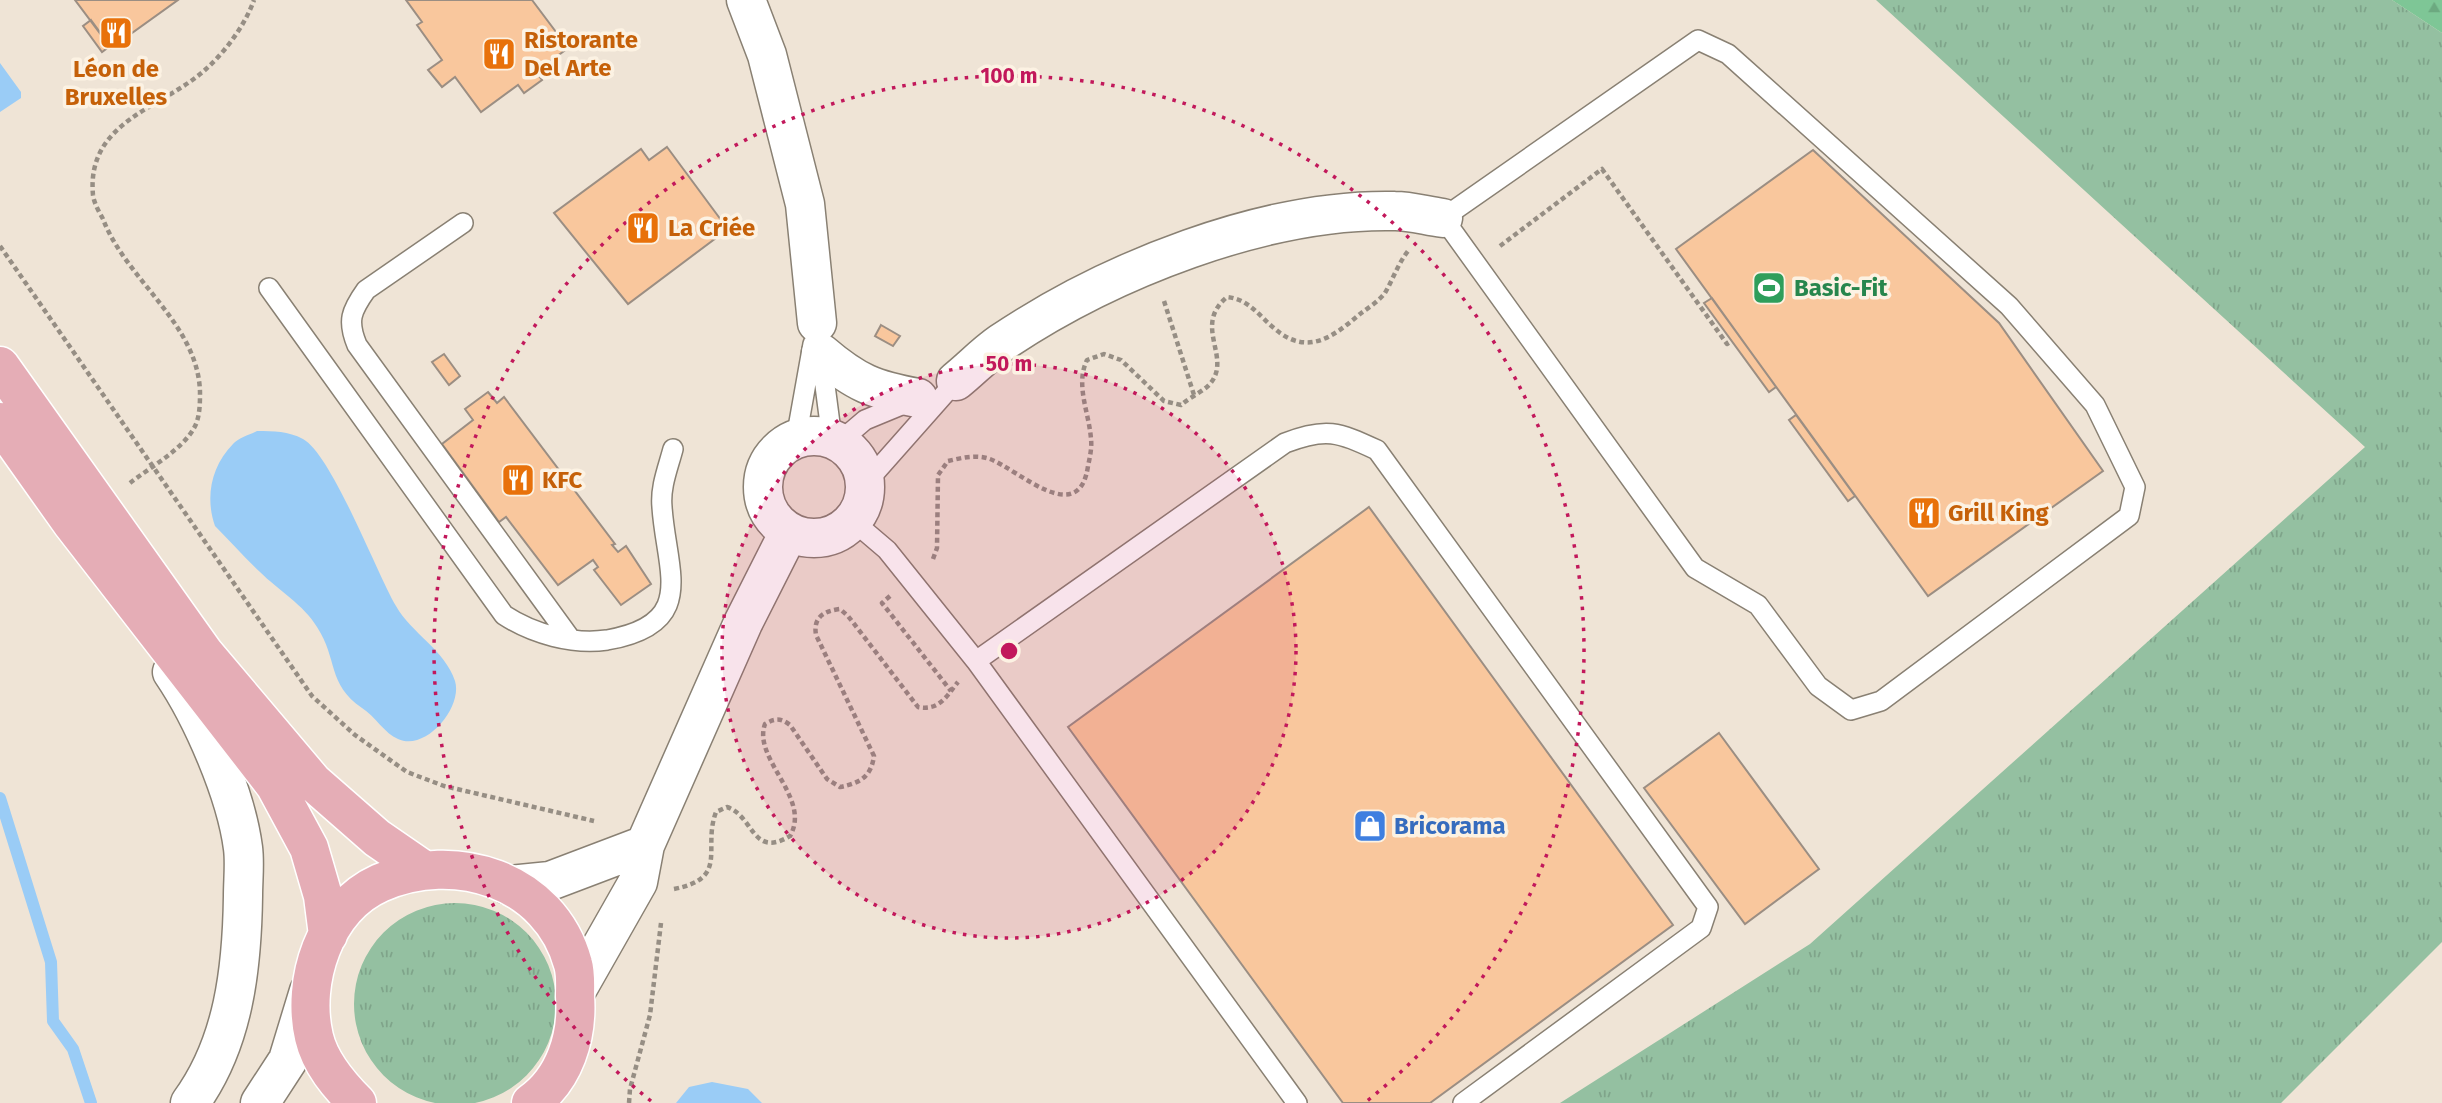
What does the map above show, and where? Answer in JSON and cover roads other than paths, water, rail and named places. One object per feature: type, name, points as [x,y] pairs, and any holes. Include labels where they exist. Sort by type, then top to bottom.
[{"type":"main road","points":[[0,366],[86,514],[275,785],[309,848],[323,896],[328,935]]},
{"type":"main road","points":[[0,422],[86,514],[313,782],[377,838],[422,869]]},
{"type":"main road","points":[[357,1103],[335,1081],[314,1039],[309,991],[328,935],[350,904],[378,884],[422,869],[488,874],[528,897],[553,922],[573,964],[577,1025],[568,1056],[567,1103]]},
{"type":"main road","points":[[531,1103],[542,1095],[568,1056]]},
{"type":"street","points":[[746,0],[767,55],[805,204],[819,338],[844,373],[877,390],[918,398]]},
{"type":"street","points":[[957,381],[999,344],[1077,299],[1152,263],[1234,233],[1309,218],[1396,211],[1429,230]]},
{"type":"street","points":[[822,440],[852,453],[864,475],[864,485],[864,499],[852,521],[834,535],[811,539],[789,532],[773,519],[764,499],[763,477],[770,461],[781,448],[822,440]]},
{"type":"street","points":[[86,514],[188,695],[225,780],[243,848],[242,942],[230,1024],[200,1090],[190,1103]]},
{"type":"street","points":[[575,993],[638,882],[645,845],[743,623],[789,532]]},
{"type":"street","points":[[508,885],[550,881],[645,845]]},
{"type":"street","points":[[260,1103],[288,1060],[309,991]]},
{"type":"lane","points":[[1698,40],[1728,54],[2009,306],[2095,405],[2135,487],[2129,516],[1881,701],[1851,710],[1818,686],[1758,605],[1695,568],[1477,263],[1429,230],[1698,40]]},
{"type":"lane","points":[[463,223],[366,290],[354,306],[350,328],[357,345],[570,638]]},
{"type":"lane","points":[[269,288],[504,615],[523,627],[547,636],[602,640],[632,635],[657,619],[669,602],[674,580],[662,499],[673,449]]},
{"type":"lane","points":[[819,338],[822,440]]},
{"type":"lane","points":[[819,338],[822,440]]},
{"type":"lane","points":[[822,440],[957,381]]},
{"type":"lane","points":[[864,485],[957,381]]},
{"type":"lane","points":[[976,661],[1285,443],[1315,431],[1349,437],[1377,450],[1708,906],[1701,928],[1463,1103]]},
{"type":"lane","points":[[852,521],[887,550],[912,578],[976,661],[1297,1103]]},
{"type":"water","points":[[0,63],[21,92],[21,98],[0,112]]},
{"type":"water","points":[[257,431],[292,434],[315,449],[340,490],[402,616],[444,660],[450,670],[456,691],[453,703],[440,725],[420,739],[409,741],[393,737],[351,699],[338,680],[324,639],[312,619],[267,579],[215,526],[210,494],[219,462],[235,442]]},
{"type":"water","points":[[712,1082],[748,1089],[762,1103],[676,1103],[689,1087]]},
{"type":"waterway","points":[[0,798],[51,962],[53,1021],[73,1049],[91,1103]]},
{"type":"place","name":"Léon de Bruxelles","points":[[116,33]]},
{"type":"place","name":"Ristorante Del Arte","points":[[499,54]]},
{"type":"place","name":"La Criée","points":[[643,228]]},
{"type":"place","name":"Basic-Fit","points":[[1769,288]]},
{"type":"place","name":"KFC","points":[[518,480]]},
{"type":"place","name":"Grill King","points":[[1924,513]]},
{"type":"place","name":"Bricorama","points":[[1370,826]]}]
